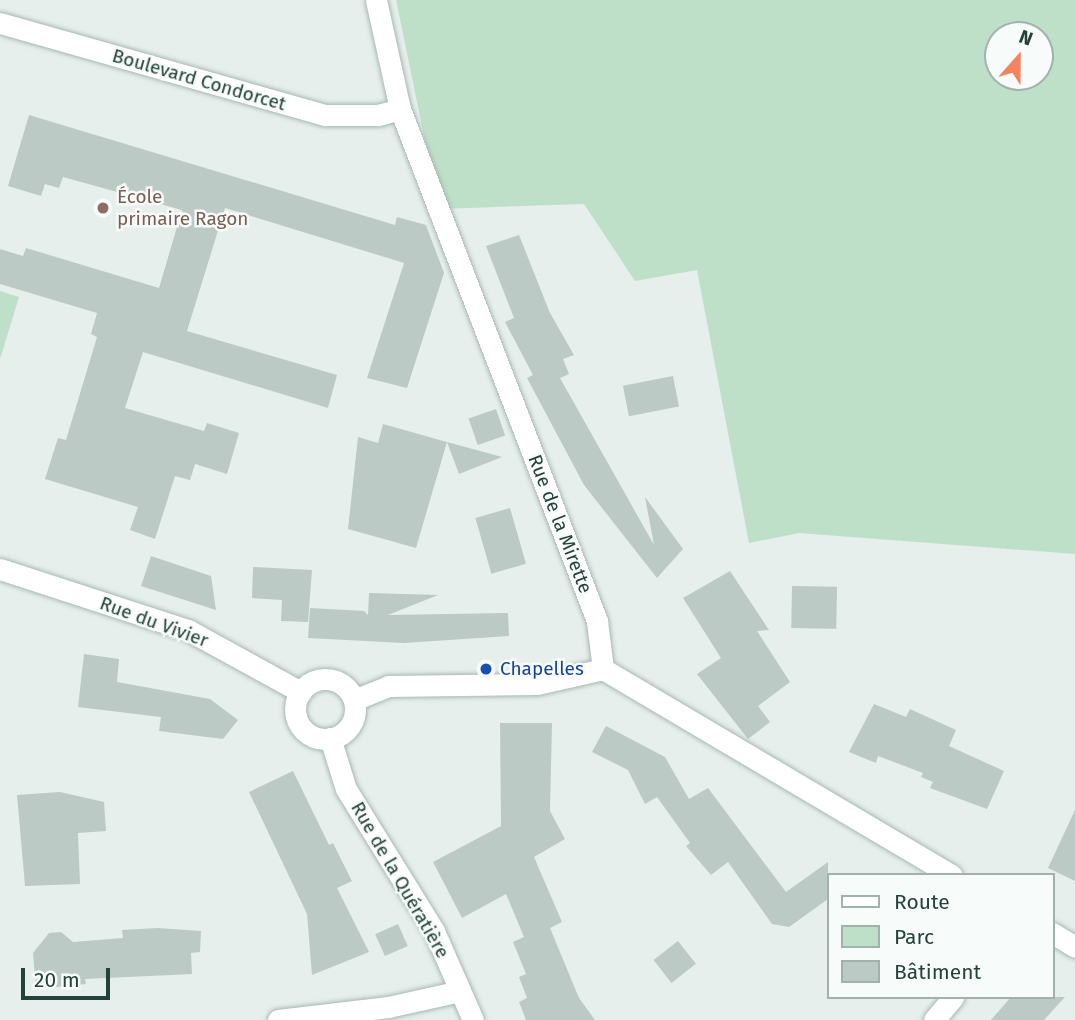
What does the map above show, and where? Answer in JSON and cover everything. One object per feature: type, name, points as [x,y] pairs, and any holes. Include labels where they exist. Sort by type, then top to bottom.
[{"type":"street","name":"Rue de la Mirette","points":[[376,0],[400,109],[597,621],[603,668]]},
{"type":"street","name":"Boulevard Condorcet","points":[[0,23],[325,115],[378,115],[400,109]]},
{"type":"street","name":"Rue du Vivier","points":[[0,569],[188,630],[300,692]]},
{"type":"street","points":[[354,700],[388,686],[537,684],[603,668],[949,873]]},
{"type":"street","points":[[334,680],[354,700],[348,729],[330,738],[303,729],[295,711],[300,692],[315,681],[334,680]]},
{"type":"street","name":"Rue de la Quératière","points":[[330,738],[346,789],[434,931],[472,1020]]},
{"type":"street","points":[[1054,934],[1075,947]]},
{"type":"street","points":[[278,1020],[388,1007],[460,991]]},
{"type":"street","points":[[934,1020],[951,999]]},
{"type":"green space","points":[[396,0],[1075,0],[1075,554],[799,533],[749,543],[697,270],[635,281],[584,204],[439,209]]},
{"type":"green space","points":[[0,291],[19,297],[0,359]]},
{"type":"building","points":[[29,115],[395,225],[397,217],[426,225],[444,273],[407,388],[367,378],[404,263],[225,208],[187,331],[337,375],[328,408],[143,352],[125,408],[204,431],[207,423],[239,433],[227,474],[195,464],[190,480],[175,476],[155,539],[130,530],[138,507],[45,479],[58,438],[66,440],[97,337],[91,334],[97,313],[0,284],[0,249],[23,256],[26,248],[159,288],[182,210],[63,177],[59,188],[45,184],[41,196],[8,186]]},
{"type":"building","points":[[519,235],[550,313],[574,355],[563,359],[569,374],[560,378],[654,545],[645,497],[683,549],[657,578],[584,485],[527,378],[533,375],[505,322],[514,318],[486,246]]},
{"type":"building","points":[[673,376],[679,406],[629,416],[623,386]]},
{"type":"building","points":[[496,409],[505,435],[478,445],[469,418]]},
{"type":"building","points":[[383,424],[447,442],[416,548],[348,529],[358,437],[378,443]]},
{"type":"building","points":[[447,442],[502,457],[459,474]]},
{"type":"building","points":[[510,508],[526,564],[491,574],[475,518]]},
{"type":"building","points":[[151,556],[211,576],[216,610],[141,586]]},
{"type":"building","points":[[253,567],[312,570],[308,622],[281,621],[282,600],[252,598]]},
{"type":"building","points":[[730,571],[769,630],[757,631],[790,682],[758,706],[770,722],[748,739],[697,674],[721,658],[683,598]]},
{"type":"building","points":[[792,586],[837,587],[836,629],[791,628]]},
{"type":"building","points":[[369,593],[438,595],[388,615],[508,613],[509,636],[404,643],[308,638],[310,608],[364,611],[368,615]]},
{"type":"building","points":[[84,654],[119,659],[117,682],[210,699],[238,720],[223,739],[159,731],[161,717],[78,707]]},
{"type":"building","points":[[874,704],[906,717],[910,709],[956,730],[949,746],[1004,771],[987,809],[930,788],[933,782],[921,777],[923,773],[878,756],[876,763],[849,752]]},
{"type":"building","points":[[500,723],[552,723],[550,811],[565,839],[534,857],[562,922],[550,928],[579,998],[595,1020],[526,1020],[519,1002],[527,998],[519,977],[526,974],[513,942],[524,937],[506,894],[462,918],[433,862],[501,826]]},
{"type":"building","points":[[606,726],[665,757],[689,799],[708,788],[786,892],[828,862],[827,900],[789,927],[772,924],[728,862],[711,875],[686,846],[690,843],[657,797],[645,804],[628,770],[592,752]]},
{"type":"building","points":[[293,771],[329,845],[333,843],[352,881],[337,888],[369,952],[312,975],[307,914],[249,792]]},
{"type":"building","points":[[60,792],[104,802],[106,831],[78,833],[80,884],[25,886],[17,795]]},
{"type":"building","points":[[1075,810],[1075,881],[1048,868]]},
{"type":"building","points":[[398,924],[408,946],[385,956],[375,934]]},
{"type":"building","points":[[158,928],[201,931],[200,952],[191,953],[192,974],[85,979],[86,984],[36,989],[33,953],[49,933],[61,932],[73,942],[123,938],[122,930]]},
{"type":"building","points":[[678,941],[696,964],[671,983],[654,960]]},
{"type":"building","points":[[1065,997],[1044,1020],[991,1020],[1009,999]]},
{"type":"place","name":"École primaire Ragon","points":[[103,208]]},
{"type":"place","name":"Chapelles","points":[[486,669]]}]
